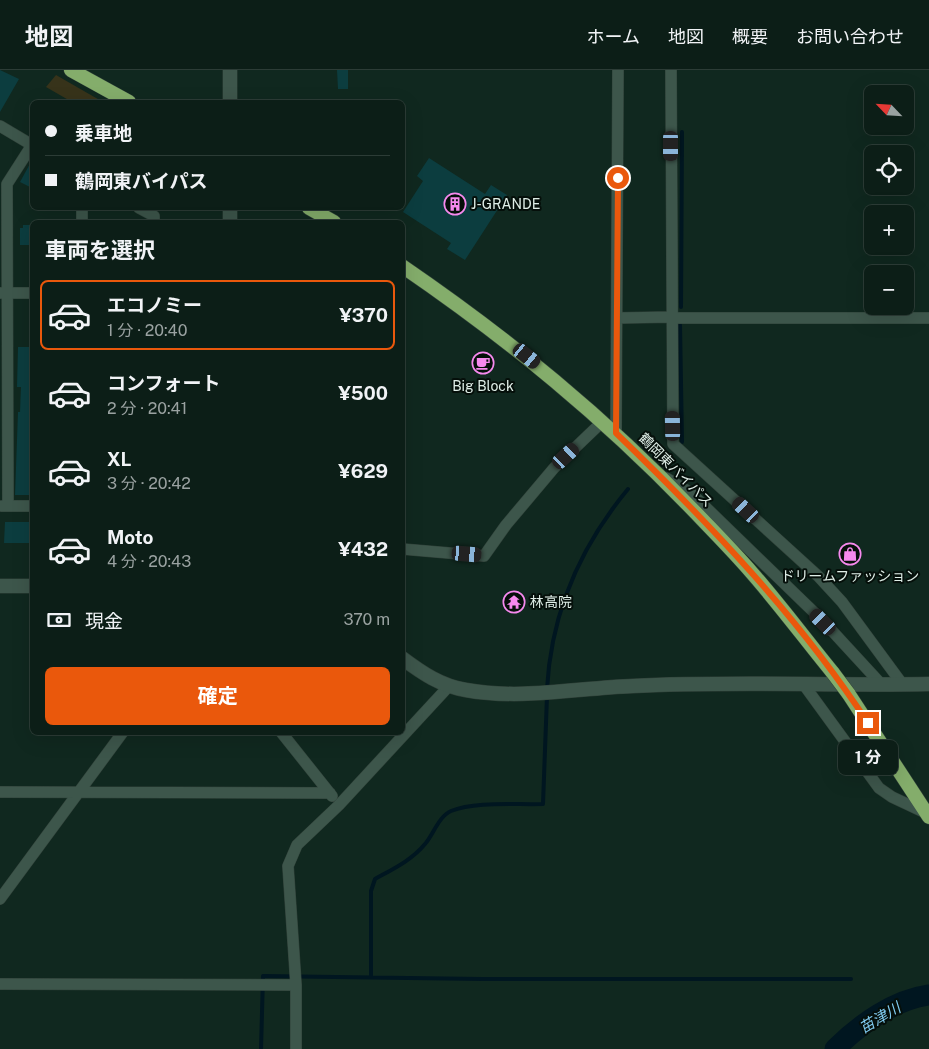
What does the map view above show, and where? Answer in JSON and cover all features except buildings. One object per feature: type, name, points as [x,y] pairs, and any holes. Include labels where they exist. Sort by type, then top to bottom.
[{"type":"highway","points":[[71,70],[125,100]]},
{"type":"highway","points":[[313,210],[330,220]]},
{"type":"highway","name":"鶴岡東バイパス","points":[[405,268],[466,308],[504,338],[616,433],[658,473],[752,572],[833,673],[928,815]]},
{"type":"street","points":[[230,70],[230,100]]},
{"type":"street","points":[[616,433],[618,70]]},
{"type":"street","points":[[672,70],[671,318],[673,444],[818,576],[842,602],[903,684]]},
{"type":"street","points":[[0,126],[30,144]]},
{"type":"street","points":[[30,148],[8,184],[4,293],[4,506],[30,506]]},
{"type":"street","points":[[143,210],[154,216],[154,220]]},
{"type":"street","points":[[4,293],[30,293]]},
{"type":"street","points":[[617,318],[929,318]]},
{"type":"street","points":[[405,549],[484,556],[506,525],[554,468],[603,422]]},
{"type":"street","points":[[658,473],[691,493],[823,622],[881,684]]},
{"type":"street","points":[[0,586],[30,586]]},
{"type":"street","points":[[405,660],[433,680],[449,686],[483,692],[544,694],[633,686],[929,684]]},
{"type":"street","points":[[804,685],[879,788],[892,797],[928,815]]},
{"type":"street","points":[[405,734],[449,686]]},
{"type":"street","points":[[0,899],[121,735]]},
{"type":"street","points":[[283,735],[339,805]]},
{"type":"street","points":[[296,1049],[296,985],[288,866],[296,845],[339,805],[404,735]]},
{"type":"street","points":[[0,792],[330,793]]},
{"type":"street","points":[[0,984],[296,985]]},
{"type":"shaded area","points":[[56,75],[100,100],[69,100],[46,87]]},
{"type":"waterway","points":[[681,307],[682,132]]},
{"type":"waterway","points":[[680,325],[682,442]]},
{"type":"waterway","points":[[547,689],[555,634],[571,583],[582,558],[596,534],[628,489]]},
{"type":"waterway","points":[[371,976],[371,891],[375,879],[402,864],[420,850],[443,817],[451,811],[472,806],[496,804],[543,804],[547,696]]},
{"type":"waterway","points":[[261,1049],[263,976],[481,979],[851,979]]},
{"type":"waterway","name":"苗津川","points":[[835,1049],[878,1014],[903,1002],[929,995]]},
{"type":"place","name":"J-GRANDE","points":[[455,204]]},
{"type":"place","name":"Big Block","points":[[483,363]]},
{"type":"place","name":"ドリームファッション","points":[[850,554]]},
{"type":"place","name":"林高院","points":[[514,602]]},
{"type":"route","points":[[618,178],[616,433],[658,473],[752,572],[833,673],[868,723]]}]
